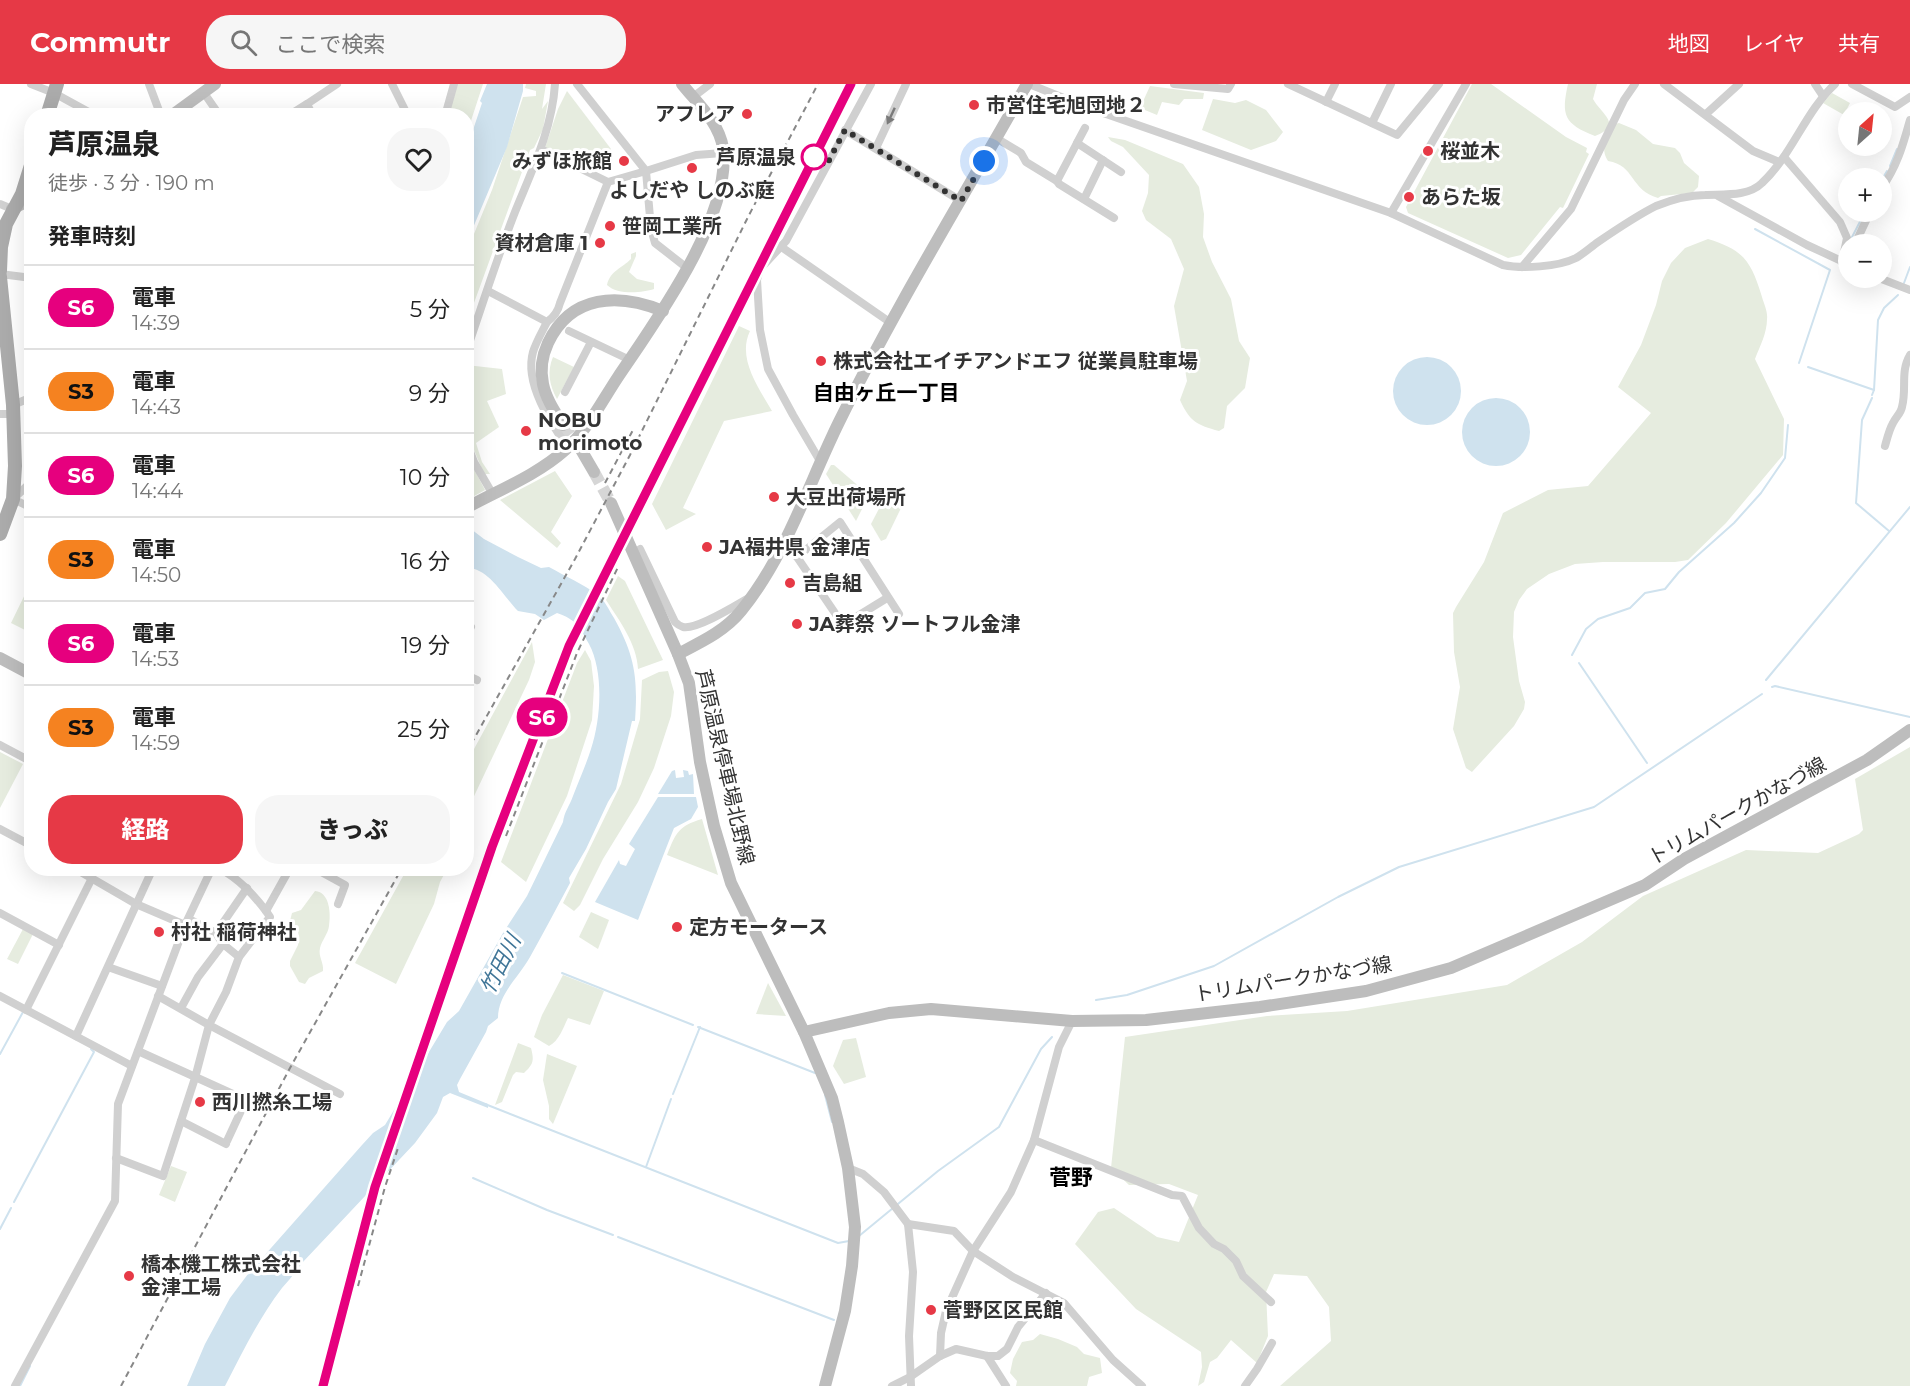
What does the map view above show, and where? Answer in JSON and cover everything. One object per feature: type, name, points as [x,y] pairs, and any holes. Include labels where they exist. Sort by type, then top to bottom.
[{"type":"main road","points":[[182,108],[215,84]]},
{"type":"main road","points":[[474,504],[574,448],[663,311],[687,268],[717,198],[723,168],[723,153],[715,126],[682,84]]},
{"type":"main road","points":[[678,654],[723,629],[740,613],[773,564],[820,461],[891,322],[1028,84]]},
{"type":"main road","points":[[49,108],[55,88]]},
{"type":"main road","points":[[0,534],[13,499],[15,466],[1,305],[2,240],[6,207],[22,194],[24,188]]},
{"type":"main road","points":[[6,207],[24,201]]},
{"type":"main road","points":[[563,425],[546,396],[542,364],[549,341],[563,320],[597,301],[640,302],[663,311]]},
{"type":"main road","points":[[574,448],[594,472]]},
{"type":"main road","name":"芦原温泉停車場北野線","points":[[610,503],[689,683],[700,762],[723,859],[743,908],[804,1032],[832,1098],[848,1168],[855,1227],[845,1311],[825,1386]]},
{"type":"main road","points":[[0,658],[24,671]]},
{"type":"main road","name":"トリムパークかなづ線","points":[[804,1032],[889,1013],[931,1009],[1072,1021],[1146,1020],[1260,1007],[1366,991],[1451,968],[1645,885],[1684,860],[1867,760],[1910,730]]},
{"type":"street","points":[[31,84],[55,88],[84,108]]},
{"type":"street","points":[[149,84],[157,108]]},
{"type":"street","points":[[301,108],[337,84]]},
{"type":"street","points":[[392,84],[404,108]]},
{"type":"street","points":[[447,108],[454,84]]},
{"type":"street","points":[[474,330],[514,213],[541,149],[553,109],[555,84]]},
{"type":"street","points":[[577,84],[646,171],[651,229],[655,243],[687,268]]},
{"type":"street","points":[[693,97],[710,84]]},
{"type":"street","points":[[820,461],[768,369],[760,330],[757,280],[760,269],[786,241],[871,84]]},
{"type":"street","points":[[876,148],[906,84]]},
{"type":"street","points":[[1028,84],[1086,107],[1391,213],[1503,266],[1522,267],[1545,266],[1574,259],[1623,225],[1657,206],[1685,197],[1718,196],[1751,191],[1762,183],[1781,159],[1823,96],[1835,84]]},
{"type":"street","points":[[1173,84],[1228,89],[1231,84]]},
{"type":"street","points":[[1288,84],[1397,135],[1438,84]]},
{"type":"street","points":[[1326,102],[1335,84]]},
{"type":"street","points":[[1372,123],[1391,84]]},
{"type":"street","points":[[1391,213],[1466,84]]},
{"type":"street","points":[[1522,267],[1571,209],[1624,100],[1635,84]]},
{"type":"street","points":[[1664,84],[1753,151],[1781,159],[1840,222],[1844,234]]},
{"type":"street","points":[[1706,114],[1739,84]]},
{"type":"street","points":[[1815,84],[1823,96]]},
{"type":"street","points":[[1852,84],[1895,107],[1910,119],[1892,173]]},
{"type":"street","points":[[204,93],[214,108]]},
{"type":"street","points":[[1895,107],[1910,97]]},
{"type":"street","points":[[307,104],[309,108]]},
{"type":"street","points":[[1057,181],[1085,128]]},
{"type":"street","points":[[845,130],[961,201]]},
{"type":"street","points":[[996,138],[1021,153],[1026,162],[1114,218]]},
{"type":"street","points":[[1077,143],[1121,172]]},
{"type":"street","points":[[541,149],[608,182],[696,155],[723,153]]},
{"type":"street","points":[[1084,199],[1103,160]]},
{"type":"street","points":[[574,448],[543,411],[533,376],[533,353],[547,322],[559,310],[608,182]]},
{"type":"street","points":[[1718,196],[1838,259]]},
{"type":"street","points":[[780,246],[891,322]]},
{"type":"street","points":[[0,274],[24,277]]},
{"type":"street","points":[[1892,283],[1910,291]]},
{"type":"street","points":[[488,291],[547,322]]},
{"type":"street","points":[[570,331],[630,360]]},
{"type":"street","points":[[565,392],[591,342]]},
{"type":"street","points":[[1885,446],[1893,423],[1901,411],[1905,396],[1903,373],[1910,355]]},
{"type":"street","points":[[9,411],[24,403]]},
{"type":"street","points":[[474,462],[488,496]]},
{"type":"street","points":[[24,489],[13,499],[24,504]]},
{"type":"street","points":[[797,557],[840,522],[899,614]]},
{"type":"street","points":[[782,545],[797,557],[839,619],[848,622],[887,598]]},
{"type":"street","points":[[640,549],[675,622],[680,626],[688,627],[718,616],[752,596]]},
{"type":"street","points":[[0,746],[24,758]]},
{"type":"street","points":[[0,830],[24,842]]},
{"type":"street","points":[[88,876],[136,904],[216,933],[223,944],[239,957]]},
{"type":"street","points":[[76,1036],[149,876]]},
{"type":"street","points":[[15,1386],[115,1201],[118,1104],[187,922],[208,876]]},
{"type":"street","points":[[116,1158],[163,1176],[195,1078],[209,1025],[226,992],[239,957],[270,916],[247,888],[233,876]]},
{"type":"street","points":[[267,910],[286,876]]},
{"type":"street","points":[[329,876],[345,885],[338,904]]},
{"type":"street","points":[[26,1010],[92,878]]},
{"type":"street","points":[[216,933],[247,888]]},
{"type":"street","points":[[0,913],[59,945]]},
{"type":"street","points":[[181,1008],[198,977],[223,944]]},
{"type":"street","points":[[108,967],[162,986]]},
{"type":"street","points":[[0,996],[132,1066]]},
{"type":"street","points":[[158,996],[340,1094]]},
{"type":"street","points":[[940,1356],[941,1333],[946,1311],[973,1251],[1011,1192],[1034,1140],[1059,1047],[1072,1021]]},
{"type":"street","points":[[138,1051],[246,1100],[226,1142],[181,1120]]},
{"type":"street","points":[[1034,1140],[1172,1195],[1182,1196],[1199,1228],[1214,1244],[1224,1249],[1236,1261],[1244,1276],[1270,1302]]},
{"type":"street","points":[[848,1168],[863,1174],[884,1192],[908,1224],[913,1272],[909,1336],[911,1382]]},
{"type":"street","points":[[908,1224],[954,1231],[973,1251],[1013,1277],[1064,1303],[1113,1360],[1142,1386]]},
{"type":"street","points":[[892,1386],[911,1382],[940,1356],[956,1349],[987,1356],[998,1356],[1007,1349],[1018,1327],[1046,1293]]},
{"type":"street","points":[[1245,1386],[1272,1343]]},
{"type":"street","points":[[987,1356],[1006,1386]]},
{"type":"shaded area","points":[[456,84],[483,84],[474,112],[474,108],[449,108]]},
{"type":"shaded area","points":[[526,84],[546,84],[542,109],[548,101],[543,129],[534,148],[530,150],[474,303],[474,234],[492,190],[523,97],[536,96],[536,91],[525,88]]},
{"type":"shaded area","points":[[1472,84],[1491,84],[1566,137],[1587,148],[1586,152],[1589,154],[1563,208],[1560,207],[1521,255],[1508,258],[1408,213],[1406,207]]},
{"type":"shaded area","points":[[1568,84],[1597,84],[1593,99],[1609,123],[1604,132],[1595,136],[1585,132],[1567,117],[1565,104]]},
{"type":"shaded area","points":[[1150,86],[1204,93],[1203,99],[1184,99],[1179,105],[1162,102],[1157,115],[1140,108]]},
{"type":"shaded area","points":[[567,91],[611,149],[584,168],[545,148],[558,109]]},
{"type":"shaded area","points":[[1832,93],[1848,102],[1838,102],[1838,112],[1823,103]]},
{"type":"shaded area","points":[[1213,99],[1235,103],[1246,100],[1266,110],[1283,132],[1276,141],[1251,150],[1202,130]]},
{"type":"shaded area","points":[[1619,123],[1636,130],[1653,144],[1675,148],[1684,163],[1699,176],[1698,187],[1692,193],[1658,198],[1642,189],[1623,167],[1608,161],[1605,156],[1604,146],[1615,124]]},
{"type":"shaded area","points":[[1108,137],[1125,140],[1183,164],[1199,187],[1204,214],[1203,237],[1212,262],[1231,299],[1239,341],[1250,358],[1245,388],[1227,406],[1224,428],[1219,431],[1195,422],[1180,400],[1187,381],[1174,306],[1184,269],[1171,239],[1146,220],[1142,211],[1148,193],[1149,175],[1123,147]]},
{"type":"shaded area","points":[[1708,239],[1738,253],[1750,266],[1766,308],[1765,334],[1755,359],[1784,419],[1783,455],[1726,523],[1688,560],[1575,564],[1549,574],[1527,589],[1514,612],[1513,637],[1519,681],[1525,702],[1524,709],[1514,726],[1472,772],[1466,768],[1453,729],[1460,687],[1454,652],[1453,613],[1484,562],[1503,513],[1548,490],[1588,486],[1651,413],[1618,387],[1641,345],[1662,281],[1671,263],[1685,248]]},
{"type":"shaded area","points":[[636,252],[629,272],[637,279],[654,283],[654,289],[623,292],[607,285],[614,273],[631,259],[631,254]]},
{"type":"shaded area","points":[[739,326],[750,331],[746,352],[748,362],[755,382],[772,411],[724,421],[683,508],[696,514],[666,530],[652,504]]},
{"type":"shaded area","points":[[553,357],[574,367],[557,399],[550,378]]},
{"type":"shaded area","points":[[474,366],[502,369],[506,394],[487,401],[499,427],[476,443],[482,462],[490,474],[484,474],[474,450]]},
{"type":"shaded area","points":[[831,465],[834,465],[869,495],[856,521],[826,474]]},
{"type":"shaded area","points":[[474,469],[485,490],[474,496]]},
{"type":"shaded area","points":[[555,471],[572,496],[551,532],[561,543],[557,548],[500,500]]},
{"type":"shaded area","points":[[891,497],[898,500],[901,508],[886,539],[881,541],[871,524],[883,501]]},
{"type":"shaded area","points":[[618,576],[625,581],[663,660],[638,669],[631,641],[606,600]]},
{"type":"shaded area","points":[[24,596],[24,630],[11,623]]},
{"type":"shaded area","points":[[532,642],[535,662],[529,680],[474,796],[474,749]]},
{"type":"shaded area","points":[[585,650],[591,661],[594,686],[592,720],[567,796],[526,882],[501,862],[577,663]]},
{"type":"shaded area","points":[[668,671],[674,692],[671,716],[654,768],[638,802],[603,859],[580,905],[574,911],[563,903],[621,784],[640,719],[642,680],[659,672]]},
{"type":"shaded area","points":[[1910,747],[1910,1386],[1280,1386],[1331,1341],[1329,1307],[1307,1276],[1274,1274],[1266,1292],[1268,1336],[1257,1363],[1231,1340],[1217,1358],[1210,1362],[1204,1382],[1198,1386],[1202,1367],[1201,1352],[1136,1309],[1075,1244],[1098,1212],[1114,1208],[1157,1237],[1179,1242],[1198,1195],[1169,1184],[1129,1185],[1111,1168],[1125,1037],[1267,1016],[1347,1011],[1507,985],[1582,942],[1643,896],[1746,850],[1818,853],[1859,834],[1863,830],[1855,779]]},
{"type":"shaded area","points":[[0,752],[23,764],[0,808]]},
{"type":"shaded area","points":[[702,819],[718,875],[667,855],[679,831],[688,824]]},
{"type":"shaded area","points":[[403,876],[443,876],[434,904],[396,984],[355,963]]},
{"type":"shaded area","points":[[315,891],[320,892],[327,899],[330,921],[320,948],[323,971],[309,978],[305,984],[299,982],[290,966],[299,936],[297,928],[290,921],[292,913],[301,910]]},
{"type":"shaded area","points":[[591,912],[609,920],[598,949],[579,937]]},
{"type":"shaded area","points":[[23,929],[33,934],[18,964],[7,959]]},
{"type":"shaded area","points":[[563,975],[604,991],[590,1025],[568,1018],[558,1038],[549,1046],[534,1037],[542,1015]]},
{"type":"shaded area","points":[[768,983],[786,1016],[756,1014]]},
{"type":"shaded area","points":[[856,1038],[866,1077],[844,1084],[833,1066],[843,1040]]},
{"type":"shaded area","points":[[518,1043],[531,1048],[533,1059],[530,1067],[524,1073],[516,1072],[513,1075],[502,1102],[495,1105]]},
{"type":"shaded area","points":[[547,1054],[577,1066],[553,1124],[549,1119],[549,1106],[543,1080]]},
{"type":"shaded area","points":[[171,1166],[187,1172],[175,1202],[159,1195]]},
{"type":"shaded area","points":[[1040,1334],[1077,1347],[1084,1354],[1100,1358],[1102,1373],[1089,1377],[1087,1386],[1016,1386],[1017,1381],[1010,1373],[1013,1359],[1022,1342],[1033,1340]]},
{"type":"water","points":[[487,84],[523,84],[507,147],[474,225],[474,127],[482,103],[480,101]]},
{"type":"water","points":[[1427,357],[1440,360],[1451,367],[1458,378],[1461,391],[1458,404],[1451,415],[1440,422],[1427,425],[1414,422],[1403,415],[1396,404],[1393,391],[1396,378],[1403,367],[1414,360]]},
{"type":"water","points":[[1496,398],[1509,401],[1520,408],[1527,419],[1530,432],[1527,445],[1520,456],[1509,463],[1496,466],[1483,463],[1472,456],[1465,445],[1462,432],[1465,419],[1472,408],[1483,401]]},
{"type":"water","name":"竹田川","points":[[474,531],[518,557],[541,568],[549,567],[586,587],[598,595],[607,606],[627,644],[634,668],[636,692],[635,721],[632,721],[616,789],[569,878],[570,883],[525,964],[505,993],[498,1018],[488,1026],[457,1085],[459,1092],[488,1104],[488,1108],[450,1093],[443,1097],[437,1113],[415,1143],[302,1263],[282,1288],[258,1323],[225,1386],[187,1386],[205,1344],[230,1298],[248,1274],[362,1145],[373,1133],[385,1125],[447,1022],[459,1011],[503,933],[527,896],[563,822],[591,749],[599,710],[599,682],[594,655],[580,629],[569,618],[557,613],[544,620],[535,614],[518,611],[489,578],[475,569]]},
{"type":"water","points":[[675,770],[676,778],[684,777],[683,770],[688,771],[689,775],[693,774],[694,794],[658,794],[672,771]]},
{"type":"water","points":[[658,797],[696,797],[698,807],[691,819],[674,828],[638,920],[595,902],[619,860],[620,864],[626,866],[635,849],[629,844]]},
{"type":"waterway","points":[[1890,166],[1897,149]]},
{"type":"waterway","points":[[1854,234],[1860,222]]},
{"type":"waterway","points":[[1755,229],[1830,270],[1799,363]]},
{"type":"waterway","points":[[1904,283],[1910,267]]},
{"type":"waterway","points":[[1874,390],[1878,320],[1884,308],[1898,295]]},
{"type":"waterway","points":[[1808,367],[1874,390],[1872,395]]},
{"type":"waterway","points":[[1872,398],[1862,420],[1856,503],[1889,531]]},
{"type":"waterway","points":[[1572,655],[1586,629],[1598,619],[1630,608],[1645,593],[1665,589],[1679,572],[1734,523],[1761,493],[1785,458],[1788,425]]},
{"type":"waterway","points":[[1766,680],[1910,507]]},
{"type":"waterway","points":[[1579,663],[1647,763]]},
{"type":"waterway","points":[[1772,687],[1910,717]]},
{"type":"waterway","points":[[1096,1000],[1127,995],[1214,966],[1338,897],[1399,867],[1594,807],[1762,694]]},
{"type":"waterway","points":[[562,973],[693,1025]]},
{"type":"waterway","points":[[0,1054],[23,1012]]},
{"type":"waterway","points":[[698,1027],[815,1073]]},
{"type":"waterway","points":[[673,1094],[700,1027]]},
{"type":"waterway","points":[[859,1236],[938,1171],[999,1127],[1041,1049],[1052,1037]]},
{"type":"waterway","points":[[14,1202],[94,1052],[91,1049]]},
{"type":"waterway","points":[[825,1095],[832,1122]]},
{"type":"waterway","points":[[646,1167],[671,1099]]},
{"type":"waterway","points":[[485,1104],[838,1243],[849,1241]]},
{"type":"waterway","points":[[473,1178],[613,1235]]},
{"type":"waterway","points":[[0,1229],[11,1208]]},
{"type":"waterway","points":[[618,1237],[834,1320]]},
{"type":"waterway","points":[[20,1386],[30,1366]]},
{"type":"tunnel","points":[[563,425],[580,448]]},
{"type":"tunnel","points":[[594,472],[611,503]]},
{"type":"railway","points":[[474,739],[575,559],[630,455],[749,215],[818,84]]},
{"type":"railway","points":[[323,1386],[375,1187],[492,847],[569,646],[851,84]]},
{"type":"railway","points":[[605,483],[633,430]]},
{"type":"railway","points":[[506,836],[577,653],[619,565]]},
{"type":"railway","points":[[121,1386],[290,1068],[398,876]]},
{"type":"railway","points":[[358,1286],[399,1145]]},
{"type":"train","name":"S6","points":[[323,1386],[375,1187],[492,847],[569,646],[851,84]]},
{"type":"place","name":"市営住宅旭団地２","points":[[974,105]]},
{"type":"place","name":"アフレア","points":[[747,114]]},
{"type":"place","name":"桜並木","points":[[1428,151]]},
{"type":"place","name":"芦原温泉","points":[[814,157]]},
{"type":"place","name":"みずほ旅館","points":[[624,161]]},
{"type":"place","name":"よしだや しのぶ庭","points":[[692,168]]},
{"type":"place","name":"あらた坂","points":[[1409,197]]},
{"type":"place","name":"笹岡工業所","points":[[610,226]]},
{"type":"place","name":"資材倉庫 1","points":[[600,243]]},
{"type":"place","name":"株式会社エイチアンドエフ 従業員駐車場","points":[[821,361]]},
{"type":"place","name":"NOBU morimoto","points":[[526,431]]},
{"type":"place","name":"大豆出荷場所","points":[[774,497]]},
{"type":"place","name":"JA福井県 金津店","points":[[707,547]]},
{"type":"place","name":"吉島組","points":[[790,583]]},
{"type":"place","name":"JA葬祭 ソートフル金津","points":[[797,624]]},
{"type":"place","name":"定方モータース","points":[[677,927]]},
{"type":"place","name":"村社 稲荷神社","points":[[159,932]]},
{"type":"place","name":"西川撚糸工場","points":[[200,1102]]},
{"type":"place","name":"橋本機工株式会社 金津工場","points":[[129,1276]]},
{"type":"place","name":"菅野区区民館","points":[[931,1310]]},
{"type":"district","name":"自由ヶ丘一丁目","points":[[886,392]]},
{"type":"district","name":"菅野","points":[[1071,1177]]},
{"type":"route","points":[[814,157],[826,166],[845,130],[961,201],[984,161]]}]
